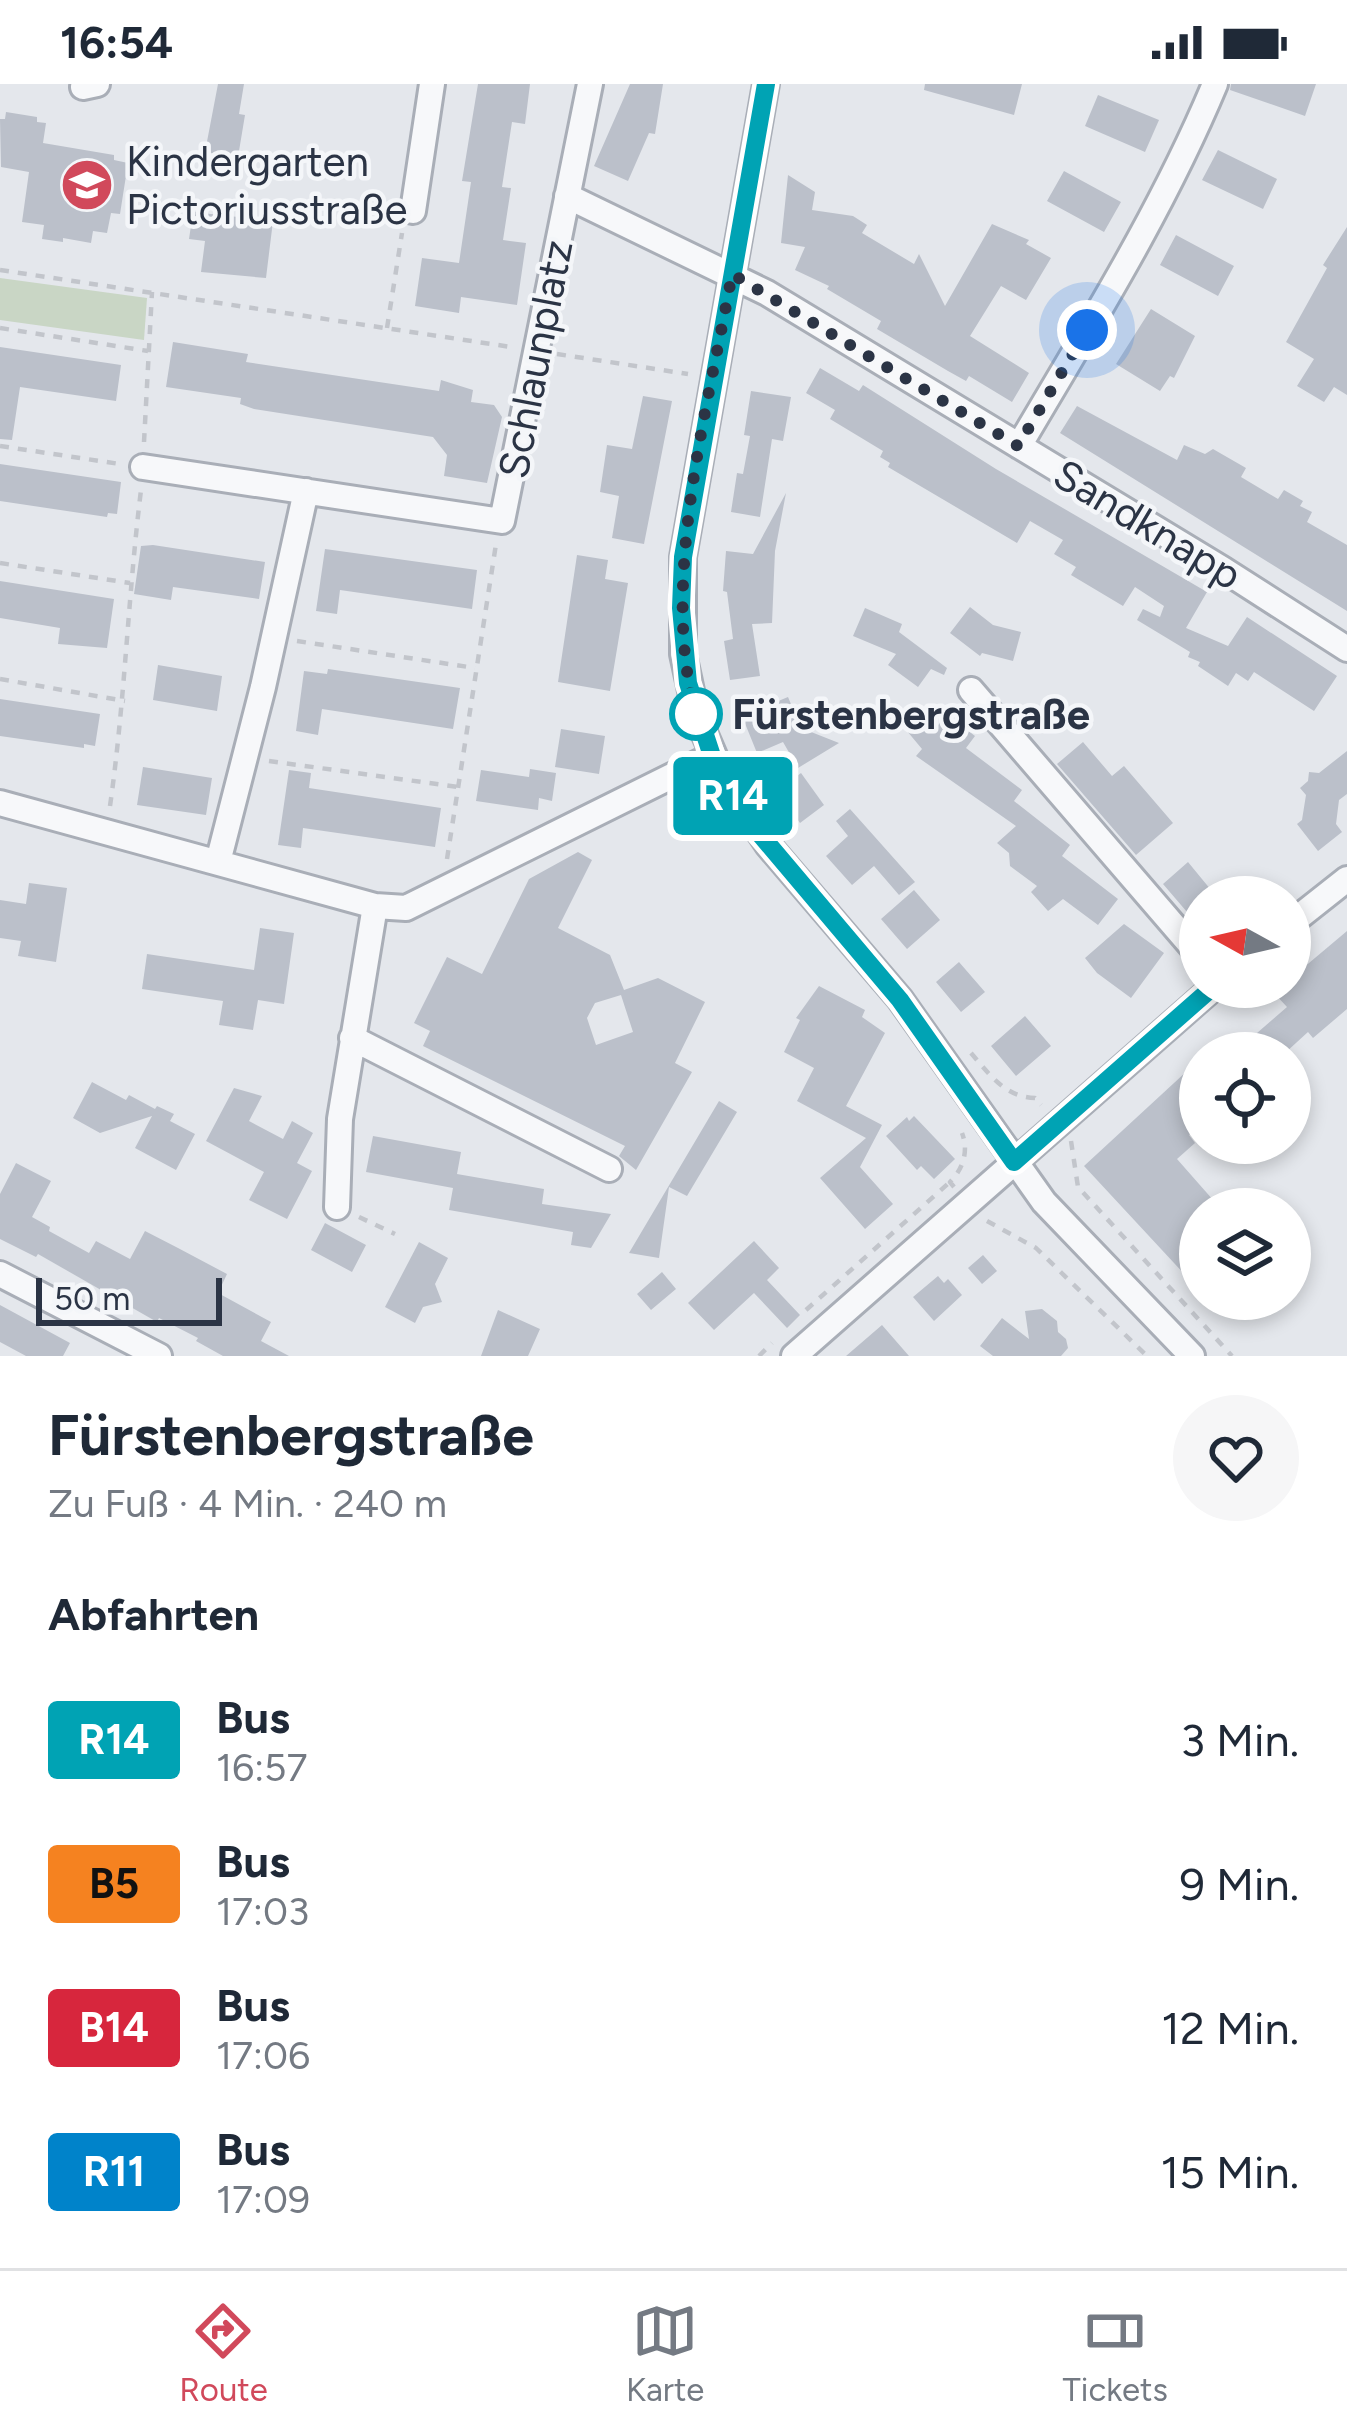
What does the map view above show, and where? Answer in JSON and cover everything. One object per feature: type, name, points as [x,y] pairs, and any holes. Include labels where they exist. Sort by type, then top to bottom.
[{"type":"street","points":[[413,211],[432,84]]},
{"type":"street","name":"Schlaunplatz","points":[[502,521],[590,84]]},
{"type":"street","points":[[766,84],[683,557],[681,608],[688,683],[712,756],[748,820],[910,1013],[1014,1162],[1084,1247],[1192,1356]]},
{"type":"street","points":[[1018,446],[1133,253],[1188,150],[1216,84]]},
{"type":"street","name":"Sandknapp","points":[[567,196],[767,293],[1347,649]]},
{"type":"street","points":[[143,467],[502,521]]},
{"type":"street","points":[[218,862],[306,491]]},
{"type":"street","points":[[971,690],[1179,932]]},
{"type":"street","points":[[0,803],[375,906],[406,908],[712,756]]},
{"type":"street","points":[[1311,907],[1347,879]]},
{"type":"street","points":[[338,1207],[340,1119],[375,906]]},
{"type":"street","points":[[787,1346],[969,1202],[1190,1008]]},
{"type":"street","points":[[352,1038],[609,1169]]},
{"type":"street","points":[[0,1274],[159,1356]]},
{"type":"path","points":[[387,328],[403,225],[413,211]]},
{"type":"path","points":[[0,270],[713,377]]},
{"type":"path","points":[[106,832],[125,701],[152,292]]},
{"type":"path","points":[[0,328],[148,351]]},
{"type":"path","points":[[0,446],[143,467]]},
{"type":"path","points":[[448,891],[445,872],[493,552],[502,521]]},
{"type":"path","points":[[0,563],[130,583]]},
{"type":"path","points":[[274,638],[476,668]]},
{"type":"path","points":[[0,679],[125,701]]},
{"type":"path","points":[[245,757],[458,788]]},
{"type":"path","points":[[1058,1124],[1073,1145],[1078,1187],[1232,1356]]},
{"type":"path","points":[[805,1311],[950,1183],[962,1167],[961,1130]]},
{"type":"path","points":[[950,1183],[990,1225],[1036,1248],[1148,1356]]},
{"type":"path","points":[[338,1207],[395,1234]]},
{"type":"path","points":[[759,1356],[787,1346]]},
{"type":"green space","points":[[0,278],[147,298],[144,340],[0,320]]},
{"type":"building","points":[[218,84],[244,84],[238,157],[205,152]]},
{"type":"building","points":[[478,84],[530,84],[525,124],[512,122],[502,187],[511,188],[503,240],[526,243],[517,305],[461,297],[459,313],[415,306],[422,258],[459,263],[471,182],[462,181]]},
{"type":"building","points":[[630,84],[663,84],[655,134],[649,133],[628,181],[594,166]]},
{"type":"building","points":[[925,84],[1022,84],[1014,115],[924,90]]},
{"type":"building","points":[[1231,84],[1316,84],[1305,116],[1230,90]]},
{"type":"building","points":[[1098,95],[1159,120],[1145,152],[1085,126]]},
{"type":"building","name":"Kindergarten Pictoriusstraße","points":[[6,112],[46,123],[43,143],[114,155],[114,160],[128,163],[120,214],[111,213],[107,233],[93,231],[91,243],[63,238],[63,242],[42,239],[44,225],[22,222],[29,172],[1,167],[0,119],[5,119]]},
{"type":"building","points":[[1218,150],[1277,179],[1263,209],[1202,180]]},
{"type":"building","points":[[1064,171],[1121,202],[1104,232],[1047,201]]},
{"type":"building","points":[[788,175],[815,192],[812,210],[853,216],[867,225],[862,233],[914,264],[919,254],[945,306],[992,224],[1029,240],[1026,244],[1051,258],[1026,300],[1001,286],[970,336],[1029,373],[1012,402],[877,329],[881,321],[795,270],[805,247],[781,243]]},
{"type":"building","points":[[193,212],[273,221],[266,278],[201,272],[205,241],[189,239]]},
{"type":"building","points":[[1347,227],[1347,395],[1334,387],[1324,402],[1297,386],[1314,359],[1286,342]]},
{"type":"building","points":[[1176,235],[1234,266],[1218,296],[1160,265]]},
{"type":"building","points":[[1151,309],[1195,336],[1174,378],[1170,376],[1160,391],[1116,364]]},
{"type":"building","points":[[173,342],[248,354],[246,362],[439,391],[441,380],[473,390],[471,402],[494,405],[502,417],[487,483],[444,476],[447,455],[433,437],[254,409],[240,404],[241,398],[166,387]]},
{"type":"building","points":[[0,347],[121,365],[116,401],[20,387],[12,440],[0,439]]},
{"type":"building","points":[[820,368],[859,391],[863,385],[1207,592],[1186,628],[1228,646],[1247,617],[1337,676],[1314,711],[1254,672],[1248,681],[1236,673],[1228,686],[1198,666],[1200,662],[1188,657],[1190,652],[1137,620],[1143,609],[1160,617],[1164,606],[1135,587],[1123,606],[1071,575],[1076,567],[1054,554],[1063,540],[1030,521],[1017,543],[888,467],[890,463],[880,457],[883,451],[830,419],[835,410],[806,393]]},
{"type":"building","points":[[751,391],[791,397],[783,441],[772,439],[760,517],[731,512],[737,473],[743,474],[750,436],[744,435]]},
{"type":"building","points":[[643,396],[672,401],[644,544],[612,538],[619,496],[600,492],[607,445],[632,449]]},
{"type":"building","points":[[1077,406],[1177,460],[1184,445],[1205,454],[1213,449],[1246,468],[1241,477],[1278,499],[1284,490],[1303,501],[1300,506],[1312,512],[1307,522],[1347,545],[1347,611],[1060,433]]},
{"type":"building","points":[[0,464],[121,482],[117,514],[107,517],[0,501]]},
{"type":"building","points":[[786,493],[775,551],[772,623],[752,624],[760,676],[730,680],[724,641],[733,639],[727,592],[723,591],[726,551],[753,554]]},
{"type":"building","points":[[141,546],[265,562],[259,599],[173,587],[171,600],[134,594]]},
{"type":"building","points":[[325,549],[477,570],[472,609],[340,590],[337,614],[316,611]]},
{"type":"building","points":[[577,555],[608,560],[605,579],[628,583],[610,691],[558,682]]},
{"type":"building","points":[[0,581],[114,599],[107,648],[58,644],[60,628],[0,618]]},
{"type":"building","points":[[970,607],[993,625],[1021,632],[1013,661],[980,656],[950,633]]},
{"type":"building","points":[[865,608],[902,624],[899,632],[947,668],[944,675],[931,669],[918,687],[888,665],[896,654],[853,636]]},
{"type":"building","points":[[158,665],[222,676],[217,711],[153,700]]},
{"type":"building","points":[[328,669],[460,688],[453,729],[322,709],[318,735],[296,731],[304,671],[327,674]]},
{"type":"building","points":[[788,697],[801,728],[839,743],[798,768],[783,742],[757,753],[742,716]]},
{"type":"building","points":[[0,699],[100,714],[95,746],[0,736]]},
{"type":"building","points":[[946,714],[975,736],[966,748],[1022,790],[1014,801],[1070,845],[1062,856],[1118,899],[1098,925],[1063,899],[1048,911],[1031,892],[1037,886],[1010,866],[1009,853],[997,843],[1016,826],[916,756],[922,749],[907,731],[922,718],[936,728]]},
{"type":"building","points":[[561,729],[605,736],[599,774],[555,767]]},
{"type":"building","points":[[1083,742],[1112,776],[1124,766],[1173,823],[1136,855],[1057,764]]},
{"type":"building","points":[[1347,751],[1347,794],[1339,800],[1336,824],[1342,832],[1318,851],[1297,824],[1306,795],[1300,788],[1309,772],[1319,773]]},
{"type":"building","points":[[143,767],[212,778],[206,815],[137,805]]},
{"type":"building","points":[[530,769],[556,773],[552,801],[539,798],[538,810],[476,801],[481,770],[529,777]]},
{"type":"building","points":[[289,770],[311,773],[309,788],[441,808],[435,847],[303,828],[301,848],[278,845]]},
{"type":"building","points":[[801,773],[824,805],[800,823],[777,791]]},
{"type":"building","points":[[850,809],[915,882],[899,895],[874,866],[852,885],[826,856],[848,836],[836,821]]},
{"type":"building","points":[[578,852],[592,860],[558,928],[610,955],[624,990],[658,978],[705,1002],[675,1063],[692,1072],[636,1170],[619,1156],[625,1146],[423,1046],[430,1031],[414,1023],[447,957],[482,974],[529,879]],"holes":[[[621,995],[633,1032],[596,1045],[587,1018],[595,1003]]]},
{"type":"building","points":[[1188,862],[1200,876],[1179,876],[1179,903],[1163,884]]},
{"type":"building","points":[[29,883],[67,888],[56,962],[18,956],[21,941],[0,938],[0,900],[26,904]]},
{"type":"building","points":[[914,890],[940,920],[907,949],[881,919]]},
{"type":"building","points":[[1124,924],[1164,953],[1131,998],[1085,958]]},
{"type":"building","points":[[260,928],[294,933],[284,1004],[258,1000],[253,1030],[219,1025],[223,1001],[142,989],[147,954],[254,970]]},
{"type":"building","points":[[1347,931],[1347,1009],[1313,1038],[1311,1032],[1258,1032],[1286,1008],[1311,1008],[1311,961]]},
{"type":"building","points":[[959,962],[985,992],[961,1012],[936,982]]},
{"type":"building","points":[[819,986],[865,1010],[862,1017],[885,1033],[846,1106],[882,1125],[860,1167],[893,1204],[865,1229],[820,1178],[866,1138],[797,1101],[814,1068],[784,1052],[800,1020],[796,1018]]},
{"type":"building","points":[[1025,1016],[1051,1046],[1016,1076],[991,1046]]},
{"type":"building","points":[[1179,1078],[1177,1159],[1203,1188],[1179,1188],[1179,1268],[1084,1166]]},
{"type":"building","points":[[92,1082],[126,1100],[129,1095],[174,1114],[170,1121],[195,1134],[176,1170],[135,1148],[152,1116],[100,1133],[73,1118]]},
{"type":"building","points":[[234,1088],[262,1096],[249,1121],[283,1139],[292,1121],[313,1133],[297,1163],[312,1171],[287,1219],[249,1200],[264,1172],[206,1141]]},
{"type":"building","points":[[719,1101],[737,1112],[687,1196],[669,1187],[659,1258],[629,1253]]},
{"type":"building","points":[[914,1116],[955,1159],[934,1179],[921,1166],[917,1170],[886,1136]]},
{"type":"building","points":[[373,1136],[461,1152],[457,1174],[544,1189],[542,1204],[611,1214],[591,1248],[571,1245],[573,1232],[449,1210],[453,1188],[366,1172]]},
{"type":"building","points":[[16,1163],[51,1181],[32,1217],[50,1227],[49,1231],[89,1253],[96,1241],[130,1259],[145,1231],[178,1248],[227,1274],[218,1293],[271,1322],[261,1341],[289,1356],[223,1356],[196,1341],[198,1338],[159,1318],[157,1322],[38,1254],[0,1239],[0,1194]]},
{"type":"building","points":[[325,1223],[366,1245],[352,1272],[311,1250]]},
{"type":"building","points":[[754,1241],[779,1268],[767,1280],[800,1315],[787,1328],[754,1293],[714,1330],[688,1303]]},
{"type":"building","points":[[419,1242],[448,1258],[435,1284],[442,1302],[423,1307],[415,1323],[385,1307]]},
{"type":"building","points":[[983,1255],[997,1271],[982,1284],[968,1268]]},
{"type":"building","points":[[662,1272],[676,1289],[651,1310],[637,1294]]},
{"type":"building","points":[[938,1276],[944,1283],[948,1279],[962,1295],[934,1321],[913,1297]]},
{"type":"building","points":[[0,1305],[70,1343],[63,1356],[26,1356],[0,1342]]},
{"type":"building","points":[[1042,1309],[1057,1321],[1058,1332],[1066,1339],[1068,1348],[1061,1356],[993,1356],[980,1346],[1002,1318],[1029,1339],[1025,1311]]},
{"type":"building","points":[[498,1310],[540,1329],[528,1356],[481,1356]]},
{"type":"building","points":[[882,1325],[909,1356],[846,1356]]},
{"type":"bus line","name":"R14","points":[[766,84],[683,557],[683,654],[696,714],[712,756],[748,820],[900,1000],[1014,1162],[1189,1008]]},
{"type":"place","name":"Kindergarten Pictoriusstraße","points":[[87,185]]},
{"type":"place","name":"Fürstenbergstraße","points":[[696,714]]},
{"type":"route","points":[[696,714],[683,654],[683,557],[732,274],[1018,446],[1087,330]]}]
